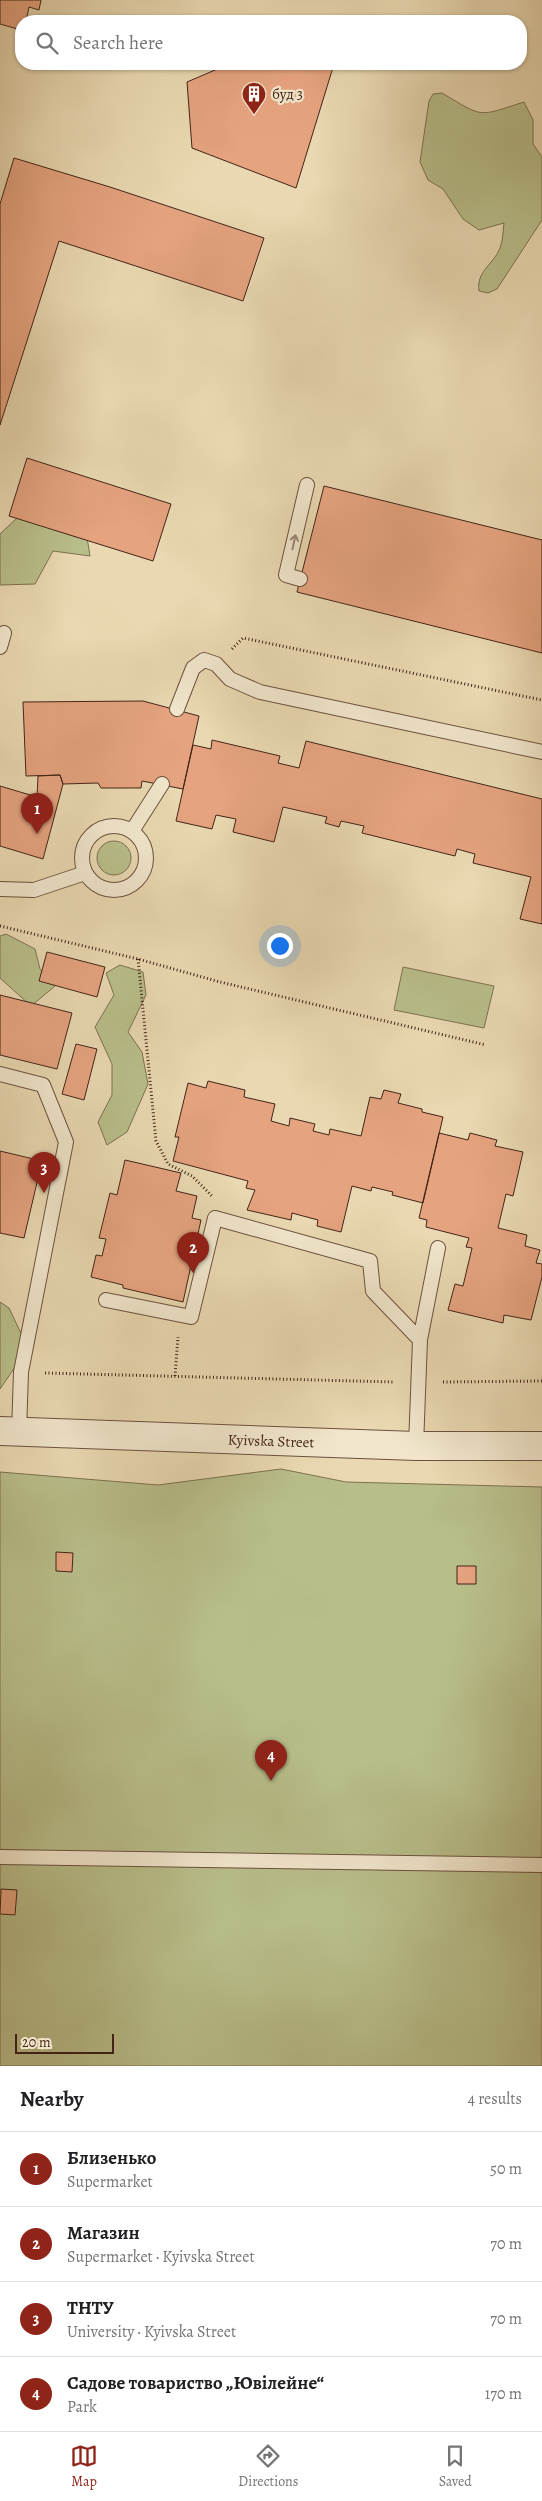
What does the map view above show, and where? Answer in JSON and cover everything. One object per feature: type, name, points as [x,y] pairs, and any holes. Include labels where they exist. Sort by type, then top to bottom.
[{"type":"street","name":"Kyivska Street","points":[[10,1431],[416,1446],[542,1446]]},
{"type":"lane","points":[[300,579],[286,576],[307,484]]},
{"type":"lane","points":[[177,709],[193,668],[204,660],[216,664],[230,679],[260,692],[542,752]]},
{"type":"lane","points":[[132,831],[162,784]]},
{"type":"lane","points":[[122,826],[132,831],[144,848],[146,858],[138,878],[121,889],[100,887],[92,881],[82,863],[82,852],[86,842],[92,834],[101,828],[122,826]]},
{"type":"lane","points":[[0,888],[34,890],[86,873]]},
{"type":"lane","points":[[0,1074],[43,1085],[66,1142],[10,1431]]},
{"type":"lane","points":[[106,1300],[192,1317],[215,1218],[370,1261],[373,1290],[420,1340]]},
{"type":"lane","points":[[416,1446],[420,1340],[438,1248]]},
{"type":"lane","points":[[0,1858],[542,1865]]},
{"type":"path","points":[[216,664],[243,638],[542,700]]},
{"type":"path","points":[[0,926],[138,959],[220,982],[486,1045]]},
{"type":"path","points":[[138,959],[156,1141],[168,1164],[192,1176],[211,1194],[215,1218]]},
{"type":"path","points":[[175,1376],[180,1315]]},
{"type":"path","points":[[21,1372],[418,1383],[542,1381]]},
{"type":"green space","points":[[442,93],[474,111],[481,112],[497,110],[524,102],[533,120],[533,144],[542,157],[542,220],[497,289],[488,293],[479,291],[480,278],[500,248],[504,223],[479,230],[463,219],[443,189],[428,180],[420,162],[429,101],[433,94]]},
{"type":"green space","points":[[34,502],[86,531],[90,556],[53,551],[35,584],[0,585],[0,534]]},
{"type":"green space","points":[[114,841],[121,842],[126,846],[130,851],[130,865],[126,870],[121,874],[114,875],[107,874],[102,870],[98,865],[97,858],[98,851],[102,846],[107,842]]},
{"type":"green space","points":[[6,934],[35,949],[40,969],[55,986],[31,1006],[0,978],[0,936]]},
{"type":"green space","points":[[120,965],[143,972],[146,995],[128,1032],[142,1052],[148,1084],[127,1132],[107,1145],[98,1122],[112,1095],[112,1064],[95,1027],[114,995],[106,973]]},
{"type":"green space","points":[[403,967],[494,986],[484,1028],[394,1010]]},
{"type":"green space","points":[[0,1302],[9,1308],[28,1348],[0,1389]]},
{"type":"green space","points":[[281,1469],[346,1482],[542,1487],[542,2066],[0,2066],[0,1472],[158,1485]]},
{"type":"building","points":[[0,0],[41,0],[39,10],[29,7],[27,15],[15,15],[15,28],[0,24]]},
{"type":"building","name":"буд 3","points":[[215,70],[332,70],[296,188],[192,148],[187,82]]},
{"type":"building","points":[[14,158],[110,187],[264,238],[243,301],[59,241],[0,425],[0,204]]},
{"type":"building","points":[[27,458],[171,504],[153,561],[9,516]]},
{"type":"building","points":[[324,486],[542,540],[542,653],[297,592]]},
{"type":"building","points":[[143,701],[199,716],[183,789],[142,781],[141,788],[101,788],[98,783],[63,784],[60,775],[26,776],[23,702]]},
{"type":"building","points":[[212,740],[280,756],[278,763],[299,768],[306,741],[542,799],[542,924],[520,919],[531,877],[473,863],[475,854],[457,849],[455,856],[362,833],[364,826],[341,821],[339,827],[325,823],[327,817],[283,807],[274,842],[233,832],[236,819],[216,815],[212,829],[176,821],[193,745],[211,749]]},
{"type":"building","points":[[60,775],[63,784],[43,859],[0,846],[0,786],[37,797],[38,776]]},
{"type":"building","points":[[47,952],[105,967],[97,997],[39,981]]},
{"type":"building","points":[[0,995],[72,1013],[57,1069],[0,1055]]},
{"type":"building","points":[[76,1044],[97,1049],[84,1100],[62,1094]]},
{"type":"building","points":[[208,1081],[245,1090],[244,1097],[275,1104],[271,1121],[289,1126],[290,1118],[315,1124],[313,1131],[329,1135],[330,1129],[361,1136],[370,1097],[381,1099],[384,1090],[401,1094],[398,1103],[443,1117],[423,1203],[392,1195],[393,1192],[372,1187],[371,1191],[352,1186],[341,1232],[317,1226],[318,1220],[292,1213],[291,1220],[247,1210],[255,1190],[246,1188],[248,1181],[173,1161],[179,1137],[175,1137],[188,1083],[206,1088]]},
{"type":"building","points":[[439,1133],[468,1140],[470,1133],[497,1140],[495,1146],[523,1152],[513,1196],[506,1194],[498,1228],[527,1235],[525,1246],[540,1250],[536,1263],[542,1264],[542,1277],[531,1320],[504,1315],[503,1323],[448,1310],[455,1284],[463,1286],[472,1248],[466,1247],[469,1238],[426,1227],[427,1220],[419,1218]]},
{"type":"building","points":[[0,1151],[42,1161],[24,1238],[0,1233]]},
{"type":"building","points":[[125,1160],[181,1173],[176,1191],[197,1196],[192,1218],[201,1220],[183,1302],[123,1288],[123,1285],[91,1277],[96,1255],[102,1256],[106,1239],[99,1238],[110,1193],[117,1195]]},
{"type":"building","points":[[56,1552],[73,1553],[72,1572],[56,1571]]},
{"type":"building","points":[[457,1566],[476,1566],[476,1584],[457,1584]]},
{"type":"building","points":[[1,1889],[17,1890],[15,1915],[0,1914]]},
{"type":"place","name":"буд 3","points":[[254,115]]},
{"type":"place","name":"Близенько","points":[[37,834]]},
{"type":"place","name":"ТНТУ","points":[[44,1193]]},
{"type":"place","name":"Магазин","points":[[193,1273]]},
{"type":"place","name":"Садове товариство „Ювілейне“","points":[[271,1781]]}]
